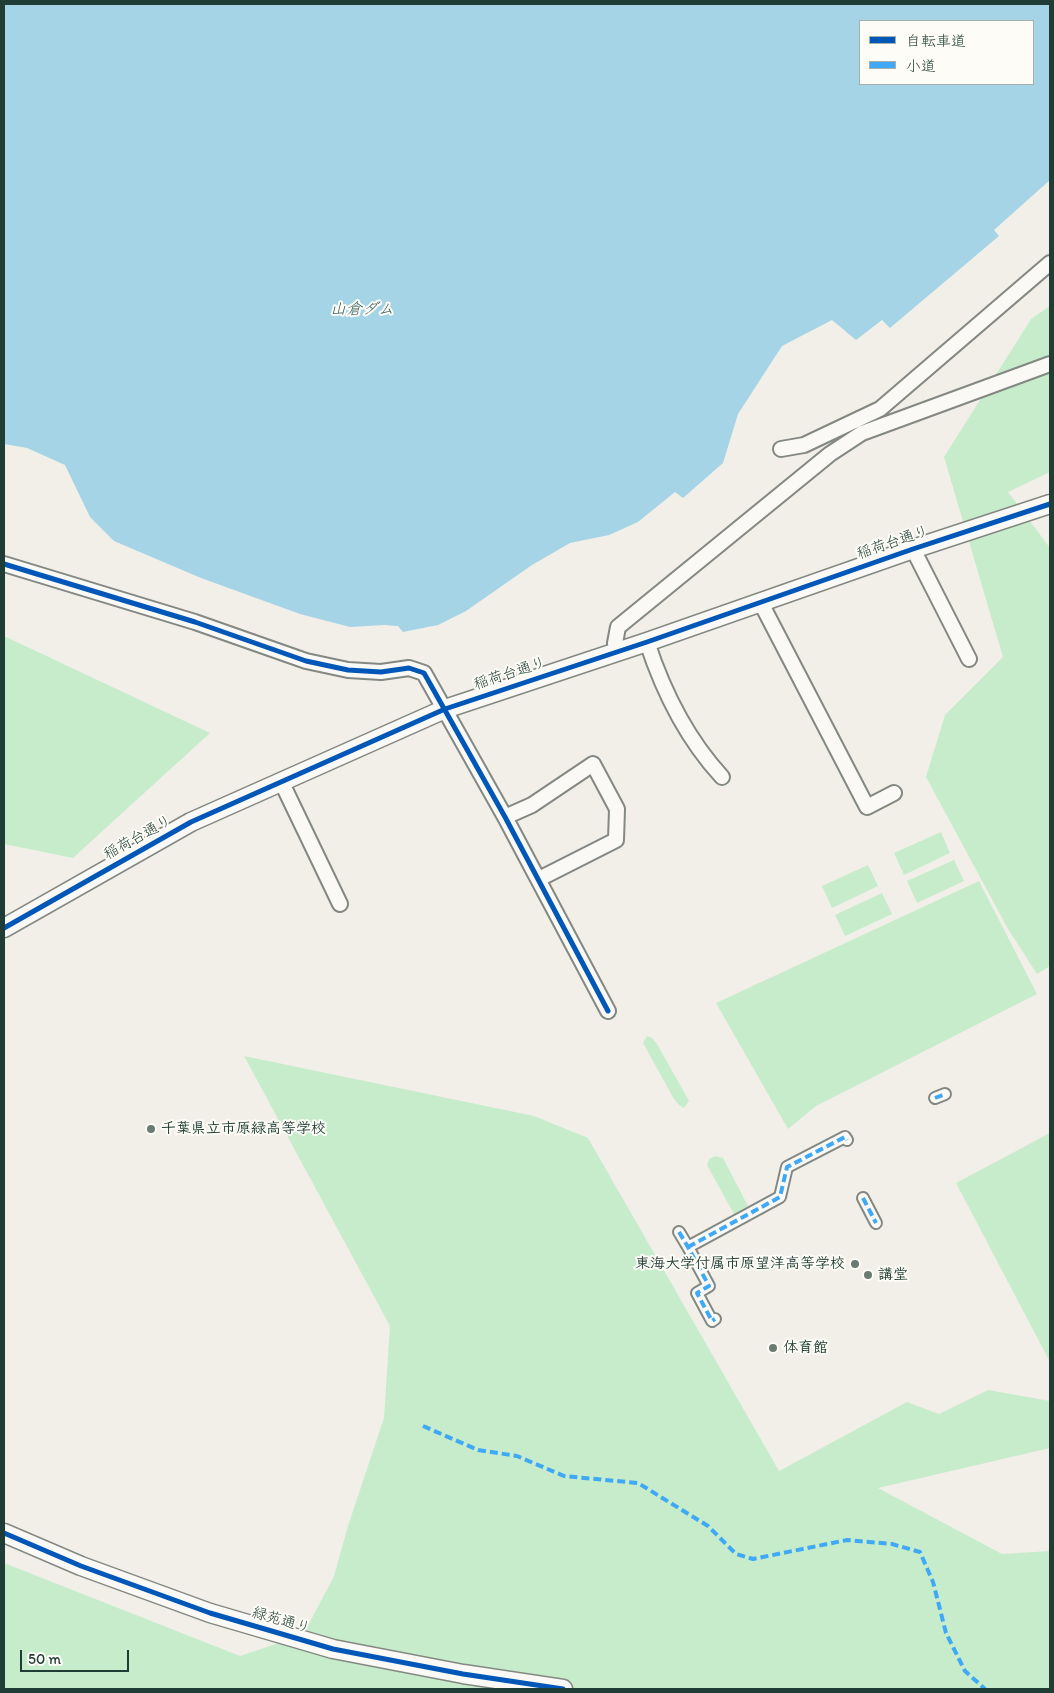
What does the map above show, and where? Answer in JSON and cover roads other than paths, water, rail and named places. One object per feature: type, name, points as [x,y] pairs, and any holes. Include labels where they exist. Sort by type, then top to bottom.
[{"type":"street","points":[[781,449],[804,444],[880,410],[1050,263]]},
{"type":"street","points":[[617,652],[618,627],[830,454],[862,433],[1050,364]]},
{"type":"street","name":"稲荷台通り","points":[[4,928],[191,822],[446,709],[1050,504]]},
{"type":"street","points":[[913,549],[969,659]]},
{"type":"street","points":[[4,564],[195,622],[306,661],[348,670],[381,672],[408,668],[424,673],[505,816],[608,1011]]},
{"type":"street","points":[[762,603],[867,807],[894,793]]},
{"type":"street","points":[[647,642],[657,674],[674,710],[722,778]]},
{"type":"street","points":[[505,816],[532,805],[594,764],[617,809],[616,840],[539,879]]},
{"type":"street","points":[[281,781],[340,904]]},
{"type":"street","points":[[688,1247],[780,1197],[787,1167],[845,1137],[847,1140]]},
{"type":"street","points":[[863,1198],[876,1223]]},
{"type":"street","points":[[679,1232],[709,1286],[697,1293],[712,1321],[715,1319]]},
{"type":"street","name":"緑苑通り","points":[[4,1533],[81,1566],[210,1614],[334,1649],[463,1674],[563,1689]]},
{"type":"water","name":"山倉ダム","points":[[4,4],[1050,4],[1050,180],[994,230],[999,236],[890,328],[882,320],[856,340],[832,320],[782,346],[738,414],[723,463],[683,498],[675,492],[638,522],[609,535],[570,543],[532,565],[466,611],[438,625],[403,632],[398,626],[350,627],[300,614],[201,578],[114,541],[90,517],[65,465],[27,448],[4,444]]},
{"type":"place","name":"千葉県立市原緑高等学校","points":[[151,1129]]},
{"type":"place","name":"東海大学付属市原望洋高等学校","points":[[855,1264]]},
{"type":"place","name":"講堂","points":[[868,1275]]},
{"type":"place","name":"体育館","points":[[773,1348]]}]
